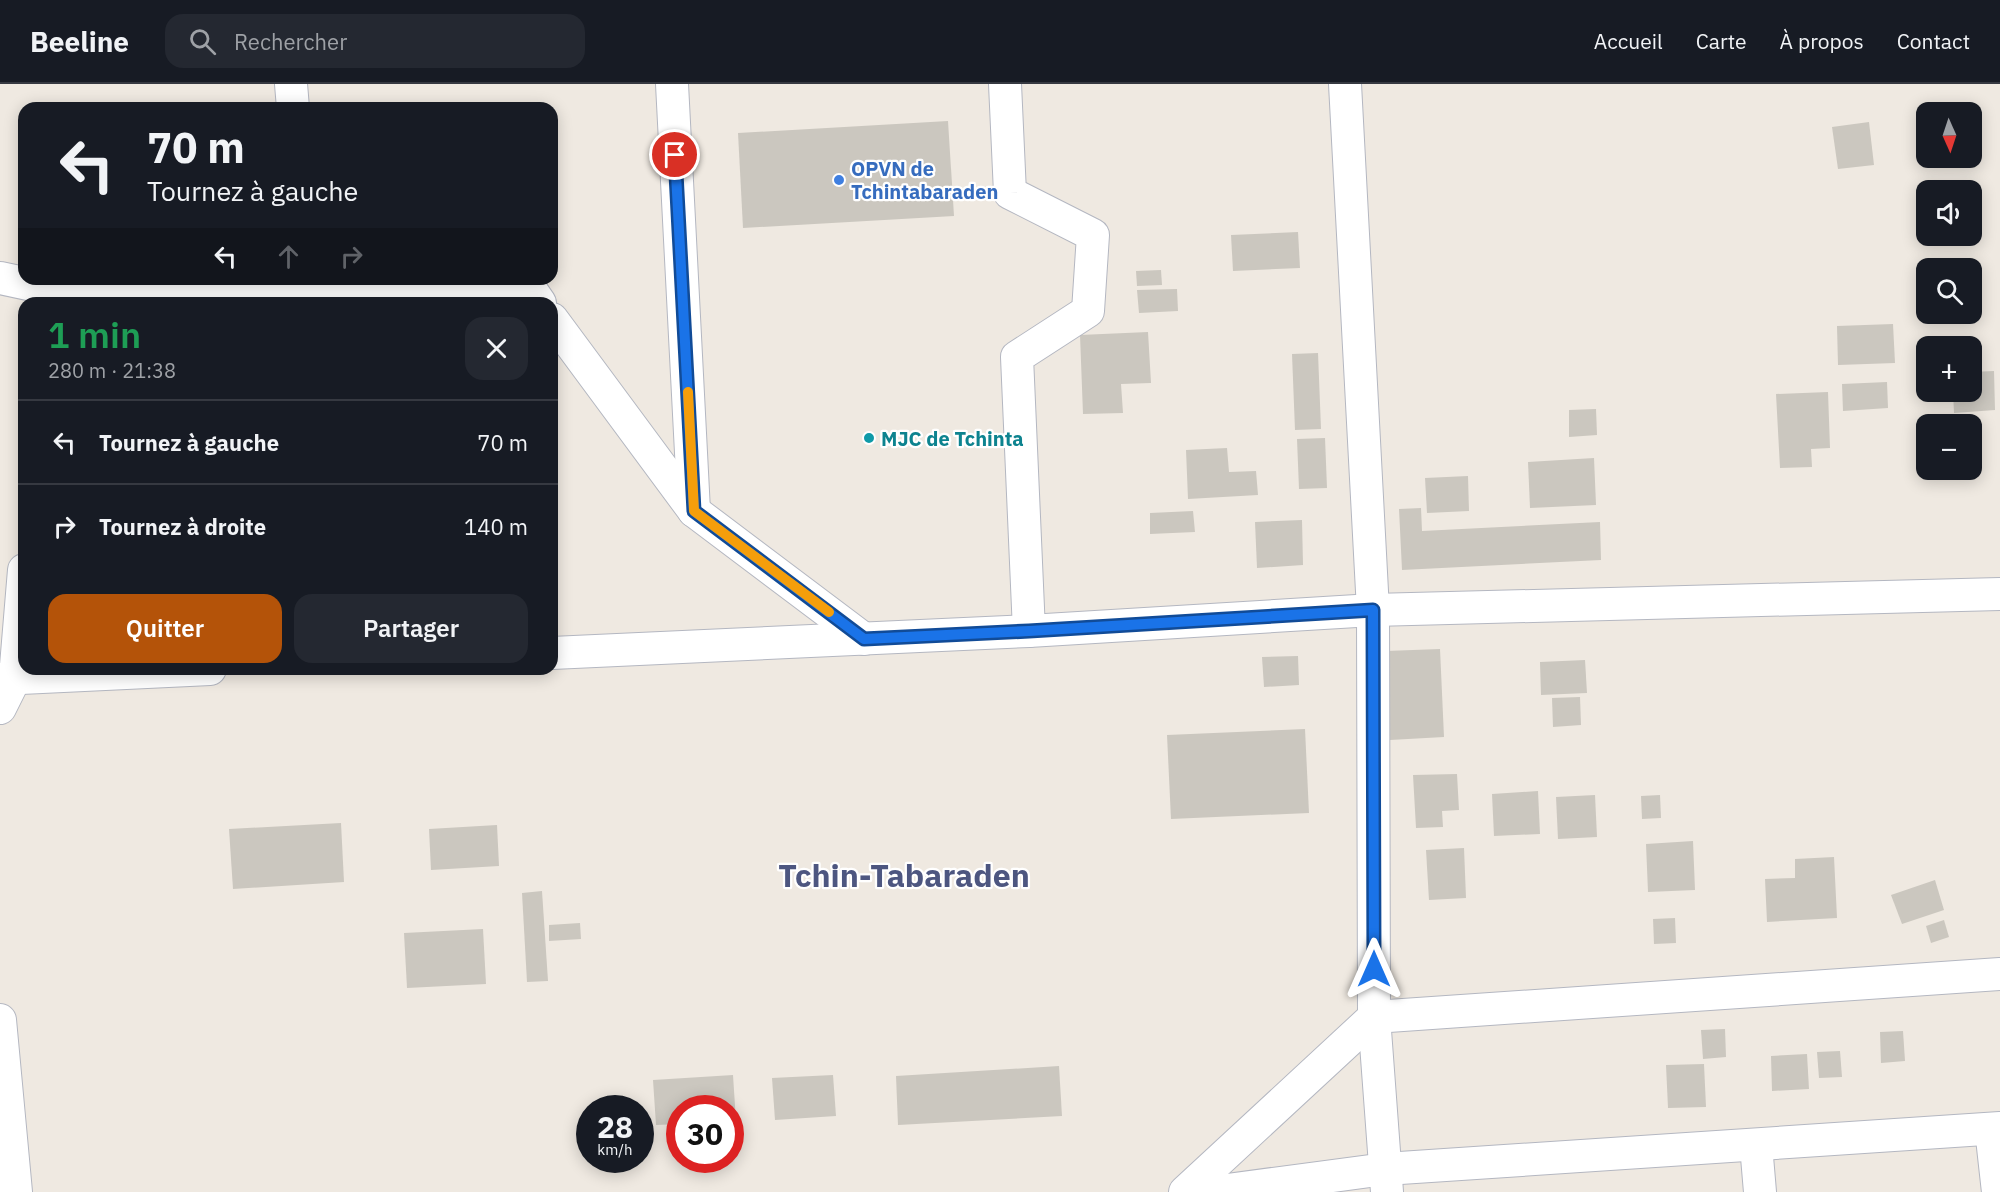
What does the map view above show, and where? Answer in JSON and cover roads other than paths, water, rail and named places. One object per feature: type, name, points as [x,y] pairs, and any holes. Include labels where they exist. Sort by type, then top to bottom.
[{"type":"street","points":[[291,84],[292,102]]},
{"type":"street","points":[[672,84],[694,511]]},
{"type":"street","points":[[1005,84],[1010,193],[1093,235],[1088,311],[1017,357],[1029,631]]},
{"type":"street","points":[[1345,84],[1373,610],[1374,1017],[1386,1181]]},
{"type":"street","points":[[0,278],[46,296],[529,287],[536,297]]},
{"type":"street","points":[[558,327],[694,511],[864,639]]},
{"type":"street","points":[[558,653],[1029,631],[1373,610],[2000,594]]},
{"type":"street","points":[[0,708],[8,678],[18,610]]},
{"type":"street","points":[[8,678],[75,675]]},
{"type":"street","points":[[1185,1192],[1374,1017],[2000,974]]},
{"type":"street","points":[[0,1020],[16,1192]]},
{"type":"street","points":[[1212,1192],[1386,1181],[1756,1145],[1995,1129],[1998,1192]]},
{"type":"street","points":[[1756,1145],[1760,1192]]},
{"type":"place","name":"OPVN de Tchintabaraden","points":[[839,180]]},
{"type":"place","name":"MJC de Tchinta","points":[[869,438]]},
{"type":"district","name":"Tchin-Tabaraden","points":[[904,875]]}]
